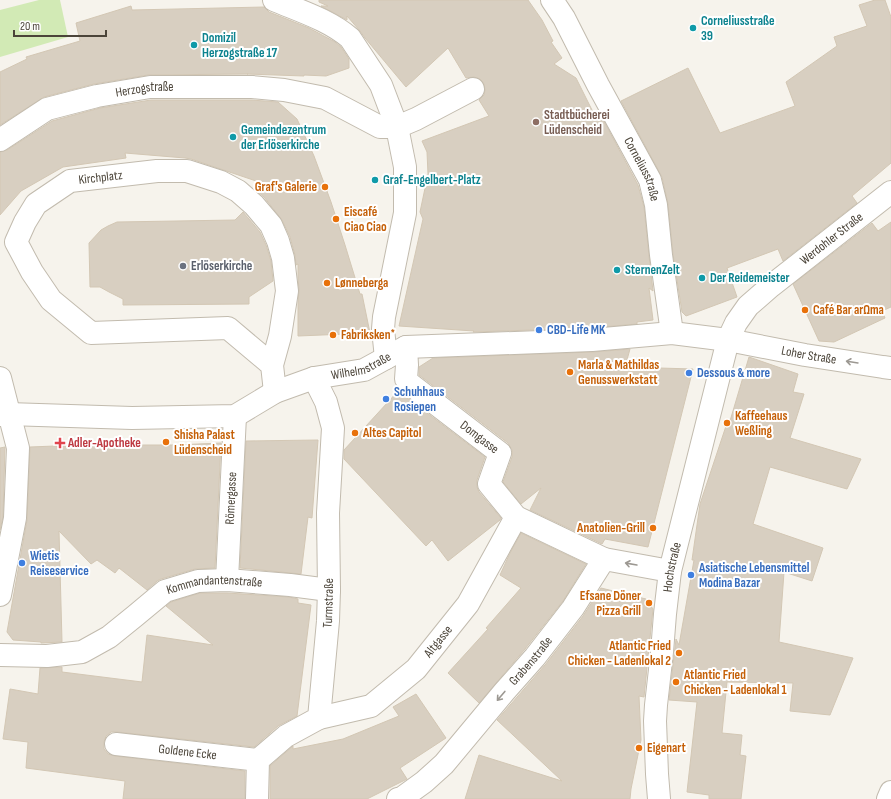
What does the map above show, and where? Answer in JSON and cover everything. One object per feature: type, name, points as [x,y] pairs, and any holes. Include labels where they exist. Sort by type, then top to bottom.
[{"type":"street","points":[[274,0],[328,24],[350,38],[381,85],[397,127],[405,167],[405,213],[384,317],[386,358]]},
{"type":"street","name":"Corneliusstraße","points":[[552,0],[564,18],[598,85],[650,180],[656,205],[661,255],[672,333]]},
{"type":"street","name":"Herzogstraße","points":[[0,140],[47,110],[97,96],[144,88],[164,87],[252,87],[284,90],[325,98],[380,127],[397,127]]},
{"type":"street","points":[[397,127],[473,90]]},
{"type":"street","name":"Kirchplatz","points":[[272,365],[228,328],[91,333],[51,300],[32,272],[16,242],[25,222],[36,204],[70,181],[157,171],[187,171],[221,182],[238,191],[254,205],[271,225],[283,258],[287,291],[280,336],[272,365],[275,392]]},
{"type":"street","name":"Werdohler Straße","points":[[728,340],[736,324],[748,306],[771,286],[891,192]]},
{"type":"street","name":"Wilhelmstraße","points":[[4,415],[132,418],[235,416],[275,392],[314,378],[364,370],[406,347],[592,340],[672,333],[728,340]]},
{"type":"street","name":"Loher Straße","points":[[728,340],[813,356],[891,368]]},
{"type":"street","name":"Hochstraße","points":[[659,799],[655,721],[670,571],[728,340]]},
{"type":"street","name":"Domgasse","points":[[406,347],[406,380],[500,453],[489,484],[516,517],[604,559]]},
{"type":"street","points":[[0,378],[4,415],[18,448],[16,518],[0,595]]},
{"type":"street","name":"Turmstraße","points":[[314,378],[326,402],[333,428],[328,513],[330,590],[319,718]]},
{"type":"street","name":"Römergasse","points":[[227,580],[235,416]]},
{"type":"street","name":"Altgasse","points":[[319,718],[371,706],[416,669],[468,604],[516,517]]},
{"type":"street","points":[[604,559],[670,571]]},
{"type":"street","name":"Grabenstraße","points":[[398,799],[402,798],[424,782],[444,764],[554,633],[573,608],[604,559]]},
{"type":"street","name":"Kommandantenstraße","points":[[0,655],[47,656],[82,652],[109,637],[164,591],[198,581],[227,580],[330,590]]},
{"type":"street","points":[[258,799],[258,760],[286,736],[319,718]]},
{"type":"street","name":"Goldene Ecke","points":[[116,744],[258,760]]},
{"type":"street","points":[[888,799],[891,792]]},
{"type":"green space","points":[[39,0],[60,0],[68,37],[0,57],[0,10]]},
{"type":"building","points":[[319,0],[528,0],[542,20],[553,41],[551,42],[562,58],[554,64],[576,78],[594,114],[599,112],[638,185],[644,207],[653,291],[649,288],[653,320],[637,322],[637,324],[591,328],[473,332],[474,331],[399,326],[423,219],[420,212],[428,174],[427,152],[422,141],[489,116],[479,100],[484,95],[484,84],[480,79],[474,77],[466,78],[448,48],[406,87],[347,16],[347,20],[321,6],[328,6],[319,2]]},
{"type":"building","points":[[875,0],[885,0],[891,17],[891,163],[852,196],[857,203],[783,261],[778,249],[727,268],[737,297],[686,316],[682,312],[673,254],[668,204],[662,177],[621,101],[688,68],[720,133],[795,106],[786,82],[837,46],[834,37],[867,26],[859,5]]},
{"type":"building","points":[[131,6],[132,10],[264,7],[269,12],[309,28],[335,42],[341,47],[349,59],[349,68],[326,76],[247,74],[148,75],[94,84],[44,97],[0,125],[0,72],[27,59],[26,57],[80,41],[76,23]]},
{"type":"building","points":[[151,100],[251,100],[278,102],[297,119],[314,156],[331,202],[360,294],[362,294],[370,333],[298,336],[298,264],[296,265],[290,237],[282,220],[264,197],[258,192],[265,184],[191,159],[125,153],[126,158],[63,167],[21,191],[0,215],[0,152],[7,150],[52,121],[100,108]]},
{"type":"building","name":"Erlöserkirche","points":[[243,212],[260,232],[266,245],[271,261],[273,281],[249,297],[249,304],[123,305],[123,299],[100,287],[90,287],[89,243],[101,230],[108,226],[117,222],[235,220]]},
{"type":"building","points":[[891,222],[891,307],[882,311],[885,318],[834,342],[819,341],[793,284],[872,223],[878,231]]},
{"type":"building","points":[[630,349],[625,367],[693,369],[648,547],[605,539],[602,544],[530,510],[541,488],[521,504],[503,482],[512,457],[512,450],[508,443],[419,375],[419,367],[433,358],[593,352]]},
{"type":"building","points":[[749,357],[798,374],[793,392],[804,394],[790,438],[861,459],[847,489],[770,467],[753,524],[823,548],[812,581],[784,572],[779,642],[853,658],[830,715],[790,711],[793,683],[727,682],[722,733],[742,735],[740,755],[746,756],[741,799],[709,799],[709,795],[687,792],[697,702],[669,700],[676,639],[679,645],[694,560],[692,560],[700,504],[728,420],[730,421]]},
{"type":"building","points":[[399,390],[402,394],[485,457],[477,480],[477,487],[479,492],[501,518],[448,561],[432,540],[426,546],[344,459],[344,450]]},
{"type":"building","points":[[318,440],[312,518],[308,517],[301,574],[240,568],[246,441]]},
{"type":"building","points":[[221,443],[215,568],[195,569],[161,579],[147,590],[119,568],[115,573],[97,560],[91,564],[59,531],[62,642],[41,643],[13,640],[7,632],[27,520],[30,447]]},
{"type":"building","points":[[5,447],[3,517],[0,530],[0,448]]},
{"type":"building","points":[[521,533],[586,564],[563,601],[479,703],[448,673],[488,629],[486,628],[521,588],[500,575]]},
{"type":"building","points":[[601,588],[646,599],[653,609],[644,697],[639,696],[641,740],[630,799],[465,799],[479,755],[562,781],[497,720],[545,665],[583,616]]},
{"type":"building","points":[[200,593],[227,593],[289,597],[298,599],[298,603],[311,605],[297,716],[278,726],[254,747],[111,732],[106,736],[104,749],[108,754],[115,756],[245,771],[245,799],[123,799],[125,781],[26,768],[28,742],[3,739],[10,689],[38,694],[40,668],[62,667],[62,672],[142,682],[147,635],[213,645],[166,606],[171,602]]},
{"type":"building","points":[[416,694],[446,738],[400,768],[407,779],[367,799],[270,799],[270,766],[293,746],[293,749],[343,739],[399,716],[393,707]]},
{"type":"place","name":"Corneliusstraße 39","points":[[693,28]]},
{"type":"place","name":"Domizil Herzogstraße 17","points":[[194,45]]},
{"type":"place","name":"Stadtbücherei Lüdenscheid","points":[[536,122]]},
{"type":"place","name":"Gemeindezentrum der Erlöserkirche","points":[[233,137]]},
{"type":"place","name":"Graf-Engelbert-Platz","points":[[375,180]]},
{"type":"place","name":"Graf's Galerie","points":[[325,187]]},
{"type":"place","name":"Eiscafé Ciao Ciao","points":[[336,219]]},
{"type":"place","name":"Erlöserkirche","points":[[183,266]]},
{"type":"place","name":"SternenZelt","points":[[617,270]]},
{"type":"place","name":"Der Reidemeister","points":[[702,278]]},
{"type":"place","name":"Lønneberga","points":[[327,283]]},
{"type":"place","name":"Café Bar arΩma","points":[[805,310]]},
{"type":"place","name":"CBD-Life MK","points":[[539,330]]},
{"type":"place","name":"Fabriksken*","points":[[333,335]]},
{"type":"place","name":"Marla & Mathildas Genusswerkstatt","points":[[570,372]]},
{"type":"place","name":"Dessous & more","points":[[689,373]]},
{"type":"place","name":"Schuhhaus Rosiepen","points":[[386,399]]},
{"type":"place","name":"Kaffeehaus Weßling","points":[[727,423]]},
{"type":"place","name":"Altes Capitol","points":[[355,433]]},
{"type":"place","name":"Shisha Palast Lüdenscheid","points":[[166,442]]},
{"type":"place","name":"Adler-Apotheke","points":[[60,443]]},
{"type":"place","name":"Anatolien-Grill","points":[[653,528]]},
{"type":"place","name":"Wietis Reiseservice","points":[[22,563]]},
{"type":"place","name":"Asiatische Lebensmittel Modina Bazar","points":[[691,575]]},
{"type":"place","name":"Efsane Döner Pizza Grill","points":[[649,603]]},
{"type":"place","name":"Atlantic Fried Chicken - Ladenlokal 2","points":[[679,653]]},
{"type":"place","name":"Atlantic Fried Chicken - Ladenlokal 1","points":[[676,682]]},
{"type":"place","name":"Eigenart","points":[[639,748]]}]
